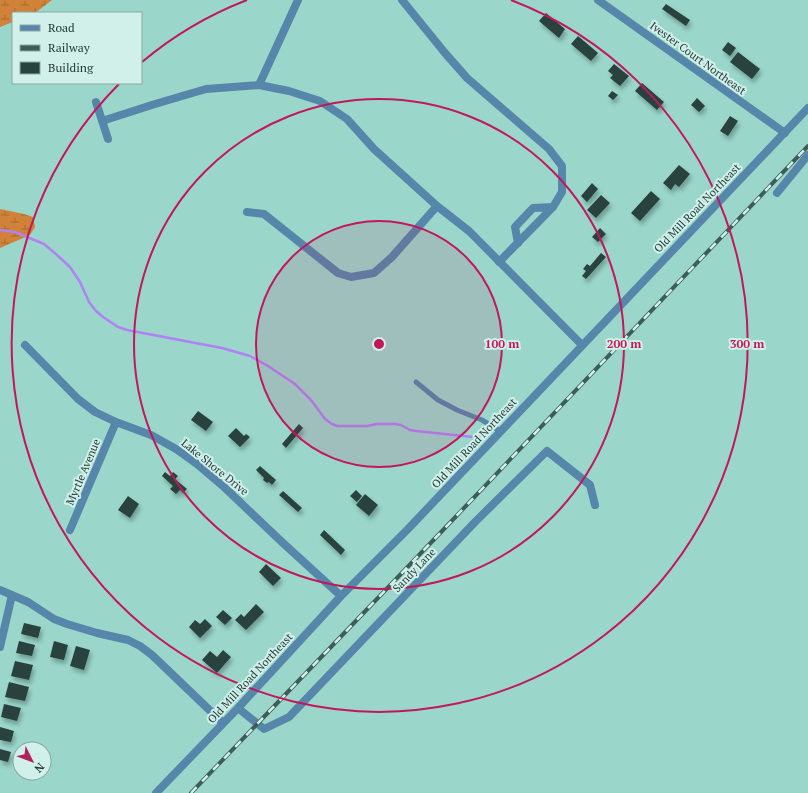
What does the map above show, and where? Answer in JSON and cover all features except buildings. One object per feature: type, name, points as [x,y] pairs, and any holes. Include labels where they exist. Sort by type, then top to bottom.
[{"type":"street","points":[[259,85],[298,0]]},
{"type":"street","points":[[402,0],[467,78],[549,149],[562,166],[562,192],[553,207],[499,262]]},
{"type":"street","name":"Ivester Court Northeast","points":[[598,0],[784,133]]},
{"type":"street","points":[[102,121],[206,90],[259,85],[289,91],[320,101],[347,119],[374,149],[437,206],[469,232],[582,345]]},
{"type":"street","points":[[96,102],[108,139]]},
{"type":"street","name":"Old Mill Road Northeast","points":[[156,793],[238,708],[341,596],[407,530],[808,108]]},
{"type":"street","points":[[776,193],[808,155]]},
{"type":"street","points":[[247,212],[264,214],[338,273],[351,277],[374,273],[392,257],[437,206]]},
{"type":"street","points":[[518,243],[515,227],[532,208],[553,207]]},
{"type":"street","name":"Lake Shore Drive","points":[[25,345],[78,399],[95,412],[116,422],[151,435],[176,449],[197,464],[224,486],[341,596]]},
{"type":"street","name":"Myrtle Avenue","points":[[70,530],[116,422]]},
{"type":"street","name":"Sandy Lane","points":[[238,708],[264,729],[289,717],[476,521],[546,451],[590,485],[595,505]]},
{"type":"street","points":[[0,590],[28,602],[54,619],[97,633],[128,640],[140,646],[152,655],[223,723]]},
{"type":"street","points":[[0,647],[12,595]]},
{"type":"lane","points":[[416,382],[438,400],[457,410],[482,420],[500,431]]},
{"type":"green space","points":[[0,0],[52,0],[36,12],[12,12],[12,22],[0,27]]},
{"type":"green space","points":[[0,209],[33,217],[35,227],[30,235],[0,248]]},
{"type":"waterway","points":[[0,230],[15,232],[44,244],[70,267],[80,282],[89,302],[96,311],[118,327],[222,348],[250,356],[295,384],[311,400],[325,419],[332,424],[337,426],[395,424],[401,425],[410,430],[473,437]]},
{"type":"railway","points":[[191,793],[808,146]]}]
